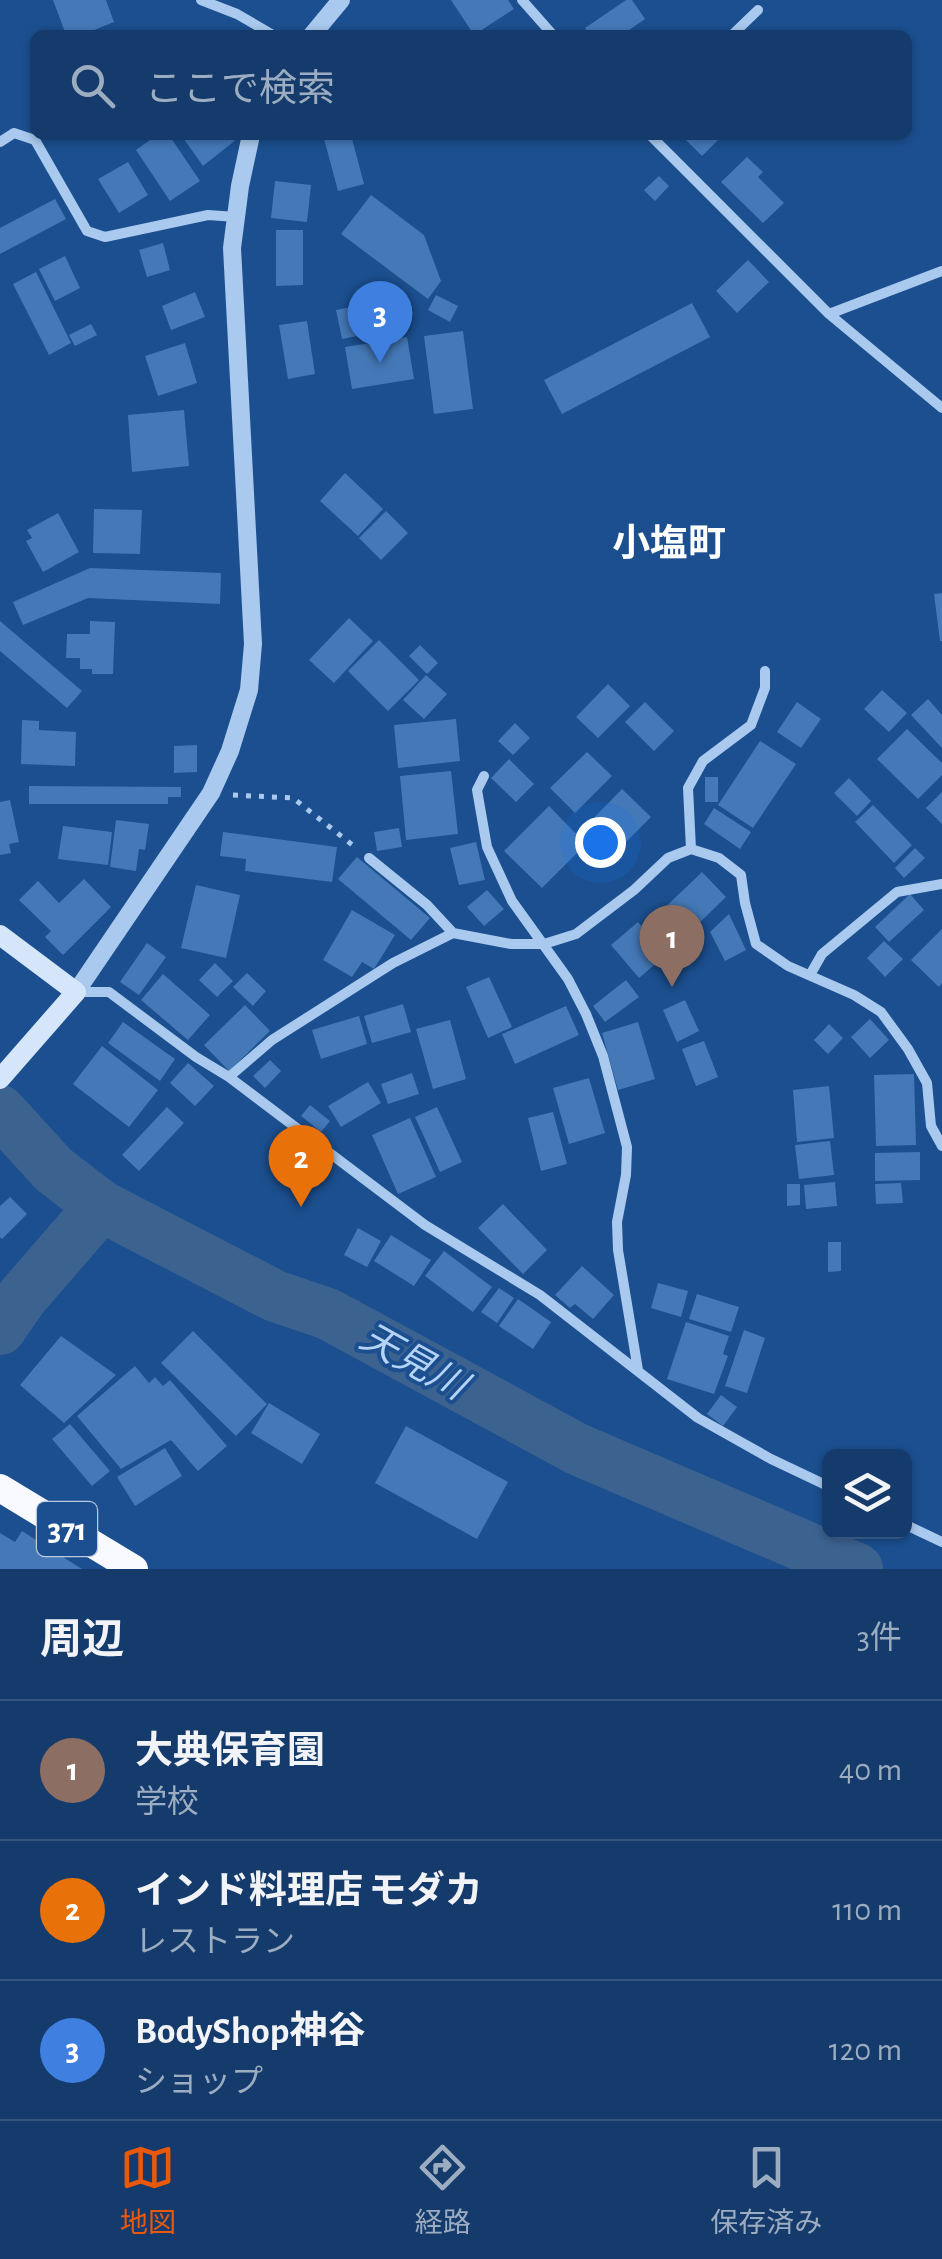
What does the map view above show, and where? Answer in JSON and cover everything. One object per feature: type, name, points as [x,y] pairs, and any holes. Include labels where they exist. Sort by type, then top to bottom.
[{"type":"highway","name":"371","points":[[0,1488],[134,1569]]},
{"type":"main road","points":[[0,935],[76,992],[6,1073]]},
{"type":"street","points":[[202,0],[264,30]]},
{"type":"street","points":[[316,30],[341,0]]},
{"type":"street","points":[[522,0],[549,30]]},
{"type":"street","points":[[737,30],[758,10]]},
{"type":"street","points":[[0,142],[14,134],[30,138]]},
{"type":"street","points":[[36,140],[87,232],[106,237],[208,215],[236,217]]},
{"type":"street","points":[[76,992],[211,793],[230,751],[249,690],[253,644],[232,248],[250,140]]},
{"type":"street","points":[[655,140],[829,314],[942,408]]},
{"type":"street","points":[[829,314],[942,271]]},
{"type":"street","points":[[692,849],[688,788],[703,760],[751,725],[765,688],[765,670]]},
{"type":"street","points":[[484,776],[476,790],[487,847],[512,902],[568,979],[598,1042],[627,1147],[617,1222],[638,1372]]},
{"type":"street","points":[[369,858],[427,905],[453,933],[511,944],[544,944],[576,934],[634,890],[668,858],[692,849],[719,858],[741,876],[756,944],[788,966],[880,1012],[908,1048],[927,1083],[931,1126],[942,1146]]},
{"type":"street","points":[[810,975],[822,954],[897,892],[942,884]]},
{"type":"street","points":[[229,1077],[272,1040],[392,964],[453,933]]},
{"type":"street","points":[[76,992],[109,992],[425,1225],[540,1295],[698,1418],[822,1483]]},
{"type":"street","points":[[912,1528],[942,1542]]},
{"type":"path","points":[[211,793],[292,798],[369,858]]},
{"type":"building","points":[[53,0],[106,0],[114,22],[94,30],[64,30]]},
{"type":"building","points":[[451,0],[508,0],[514,9],[482,30],[471,30]]},
{"type":"building","points":[[626,0],[632,0],[645,19],[629,30],[585,28]]},
{"type":"building","points":[[150,140],[172,140],[200,181],[170,201],[136,150]]},
{"type":"building","points":[[185,140],[236,140],[203,166]]},
{"type":"building","points":[[324,140],[352,140],[364,184],[338,191]]},
{"type":"building","points":[[686,140],[718,140],[702,156]]},
{"type":"building","points":[[747,157],[763,172],[758,177],[784,203],[763,223],[721,182]]},
{"type":"building","points":[[128,162],[148,195],[119,213],[98,179]]},
{"type":"building","points":[[659,176],[669,186],[655,201],[644,190]]},
{"type":"building","points":[[275,181],[311,185],[307,222],[271,218]]},
{"type":"building","points":[[371,195],[424,235],[441,281],[428,299],[341,234]]},
{"type":"building","points":[[55,199],[66,219],[0,254],[0,228]]},
{"type":"building","points":[[276,230],[303,230],[303,285],[276,286]]},
{"type":"building","points":[[163,243],[170,270],[147,277],[139,250]]},
{"type":"building","points":[[65,256],[80,288],[55,301],[39,269]]},
{"type":"building","points":[[748,260],[769,282],[737,313],[716,291]]},
{"type":"building","points":[[36,272],[71,343],[49,355],[13,284]]},
{"type":"building","points":[[195,292],[205,317],[171,330],[162,306]]},
{"type":"building","points":[[436,295],[458,306],[450,322],[428,310]]},
{"type":"building","points":[[692,303],[710,337],[562,414],[544,380]]},
{"type":"building","points":[[357,306],[362,335],[342,339],[336,310]]},
{"type":"building","points":[[307,321],[315,374],[288,379],[279,325]]},
{"type":"building","points":[[91,324],[97,335],[75,346],[69,335]]},
{"type":"building","points":[[463,331],[473,409],[434,414],[424,336]]},
{"type":"building","points":[[407,337],[414,379],[352,389],[345,347]]},
{"type":"building","points":[[185,343],[197,383],[158,396],[145,356]]},
{"type":"building","points":[[184,410],[189,466],[132,472],[128,415]]},
{"type":"building","points":[[345,473],[383,509],[358,536],[320,501]]},
{"type":"building","points":[[94,509],[142,510],[140,554],[93,553]]},
{"type":"building","points":[[386,511],[408,533],[381,560],[359,538]]},
{"type":"building","points":[[58,513],[79,552],[43,572],[26,541],[32,538],[27,530]]},
{"type":"building","points":[[90,568],[221,573],[220,604],[88,598],[23,625],[13,602]]},
{"type":"building","points":[[942,593],[942,641],[940,641],[934,594]]},
{"type":"building","points":[[349,618],[373,641],[334,683],[309,660]]},
{"type":"building","points":[[0,621],[82,691],[67,708],[0,651]]},
{"type":"building","points":[[90,621],[115,622],[113,674],[92,674],[92,669],[80,669],[80,658],[66,658],[67,634],[90,634]]},
{"type":"building","points":[[379,640],[419,680],[388,711],[348,671]]},
{"type":"building","points":[[420,645],[438,663],[427,674],[409,656]]},
{"type":"building","points":[[426,675],[447,694],[424,719],[403,700]]},
{"type":"building","points":[[608,684],[630,706],[598,738],[576,717]]},
{"type":"building","points":[[882,690],[907,713],[889,732],[864,709]]},
{"type":"building","points":[[928,699],[942,715],[942,748],[911,715]]},
{"type":"building","points":[[645,702],[674,731],[654,751],[625,722]]},
{"type":"building","points":[[797,702],[821,719],[801,748],[777,732]]},
{"type":"building","points":[[456,719],[460,761],[398,768],[394,725]]},
{"type":"building","points":[[22,720],[39,721],[39,730],[76,732],[75,766],[21,764]]},
{"type":"building","points":[[515,723],[530,738],[513,755],[498,741]]},
{"type":"building","points":[[907,729],[942,763],[942,775],[918,799],[877,759]]},
{"type":"building","points":[[760,741],[796,764],[753,828],[718,805]]},
{"type":"building","points":[[197,745],[197,772],[174,773],[174,746]]},
{"type":"building","points":[[587,752],[612,776],[575,813],[550,788]]},
{"type":"building","points":[[509,759],[534,784],[516,802],[491,778]]},
{"type":"building","points":[[451,771],[458,834],[406,840],[400,776]]},
{"type":"building","points":[[705,777],[718,777],[718,802],[705,802]]},
{"type":"building","points":[[849,778],[871,801],[857,816],[834,793]]},
{"type":"building","points":[[29,786],[181,787],[181,797],[168,797],[168,804],[29,804]]},
{"type":"building","points":[[622,789],[651,817],[617,851],[589,823]]},
{"type":"building","points":[[942,792],[942,824],[926,808]]},
{"type":"building","points":[[10,800],[19,842],[9,844],[11,853],[0,855],[0,802]]},
{"type":"building","points":[[873,805],[912,845],[894,863],[855,822]]},
{"type":"building","points":[[549,806],[586,844],[542,888],[504,851]]},
{"type":"building","points":[[714,808],[751,832],[740,849],[704,824]]},
{"type":"building","points":[[116,820],[149,824],[145,850],[139,849],[136,871],[110,867]]},
{"type":"building","points":[[63,826],[112,832],[108,865],[58,859]]},
{"type":"building","points":[[399,828],[402,847],[377,851],[374,832]]},
{"type":"building","points":[[223,832],[337,847],[332,882],[245,871],[246,859],[220,856]]},
{"type":"building","points":[[476,842],[485,880],[459,885],[450,848]]},
{"type":"building","points":[[915,848],[925,858],[904,878],[895,868]]},
{"type":"building","points":[[357,857],[430,918],[411,940],[338,879]]},
{"type":"building","points":[[702,872],[726,897],[692,930],[700,939],[684,956],[676,947],[680,943],[655,917]]},
{"type":"building","points":[[84,879],[111,907],[63,955],[45,937],[51,931],[19,900],[38,881],[59,903]]},
{"type":"building","points":[[196,885],[240,895],[226,958],[181,948]]},
{"type":"building","points":[[487,890],[504,909],[484,926],[467,907]]},
{"type":"building","points":[[910,894],[924,910],[889,942],[875,927]]},
{"type":"building","points":[[352,910],[395,935],[374,969],[362,962],[352,977],[323,960]]},
{"type":"building","points":[[729,914],[746,950],[725,961],[710,932]]},
{"type":"building","points":[[638,922],[666,955],[639,978],[611,945]]},
{"type":"building","points":[[942,929],[942,983],[939,987],[911,960]]},
{"type":"building","points":[[884,941],[903,959],[885,977],[867,958]]},
{"type":"building","points":[[147,943],[166,957],[139,995],[120,982]]},
{"type":"building","points":[[215,963],[233,981],[217,997],[199,980]]},
{"type":"building","points":[[247,973],[266,991],[253,1006],[233,987]]},
{"type":"building","points":[[163,974],[210,1015],[188,1040],[141,1000]]},
{"type":"building","points":[[489,977],[512,1027],[488,1038],[466,987]]},
{"type":"building","points":[[626,980],[639,997],[605,1022],[593,1006]]},
{"type":"building","points":[[685,1000],[699,1031],[677,1042],[663,1010]]},
{"type":"building","points":[[403,1004],[411,1032],[372,1043],[364,1016]]},
{"type":"building","points":[[245,1005],[270,1031],[229,1071],[204,1045]]},
{"type":"building","points":[[566,1006],[579,1035],[515,1064],[502,1034]]},
{"type":"building","points":[[359,1016],[367,1044],[321,1059],[312,1030]]},
{"type":"building","points":[[870,1019],[889,1040],[870,1058],[851,1037]]},
{"type":"building","points":[[450,1020],[466,1079],[433,1089],[416,1029]]},
{"type":"building","points":[[123,1022],[175,1059],[160,1081],[108,1043]]},
{"type":"building","points":[[638,1022],[655,1079],[618,1090],[602,1033]]},
{"type":"building","points":[[829,1024],[843,1038],[828,1054],[814,1040]]},
{"type":"building","points":[[704,1041],[718,1077],[696,1086],[682,1049]]},
{"type":"building","points":[[102,1046],[158,1090],[129,1127],[73,1084]]},
{"type":"building","points":[[270,1060],[281,1071],[265,1088],[253,1076]]},
{"type":"building","points":[[188,1063],[214,1086],[195,1106],[170,1083]]},
{"type":"building","points":[[412,1073],[419,1094],[388,1104],[381,1084]]},
{"type":"building","points":[[914,1074],[916,1145],[876,1146],[874,1075]]},
{"type":"building","points":[[589,1078],[605,1133],[569,1144],[553,1088]]},
{"type":"building","points":[[368,1082],[381,1103],[341,1127],[328,1106]]},
{"type":"building","points":[[829,1086],[834,1138],[797,1142],[793,1090]]},
{"type":"building","points":[[310,1105],[330,1121],[321,1132],[301,1116]]},
{"type":"building","points":[[167,1107],[184,1123],[139,1171],[122,1155]]},
{"type":"building","points":[[437,1107],[462,1162],[440,1172],[415,1117]]},
{"type":"building","points":[[553,1112],[567,1164],[541,1171],[528,1118]]},
{"type":"building","points":[[410,1118],[436,1177],[398,1194],[372,1135]]},
{"type":"building","points":[[830,1141],[834,1175],[799,1179],[795,1145]]},
{"type":"building","points":[[920,1152],[920,1180],[875,1181],[875,1153]]},
{"type":"building","points":[[835,1182],[837,1206],[806,1209],[804,1185]]},
{"type":"building","points":[[901,1183],[903,1203],[876,1204],[875,1184]]},
{"type":"building","points":[[787,1184],[800,1184],[800,1205],[787,1206]]},
{"type":"building","points":[[10,1197],[27,1214],[2,1239],[0,1206]]},
{"type":"building","points":[[503,1204],[547,1250],[523,1274],[478,1228]]},
{"type":"building","points":[[358,1228],[381,1241],[367,1267],[344,1255]]},
{"type":"building","points":[[391,1235],[431,1260],[414,1286],[374,1261]]},
{"type":"building","points":[[828,1242],[841,1242],[841,1271],[828,1272]]},
{"type":"building","points":[[444,1251],[492,1287],[473,1312],[425,1276]]},
{"type":"building","points":[[582,1266],[614,1295],[593,1319],[575,1304],[570,1308],[555,1295]]},
{"type":"building","points":[[658,1283],[688,1291],[681,1317],[651,1308]]},
{"type":"building","points":[[499,1288],[514,1298],[497,1323],[481,1312]]},
{"type":"building","points":[[697,1294],[739,1307],[731,1332],[689,1319]]},
{"type":"building","points":[[518,1299],[551,1322],[533,1349],[499,1326]]},
{"type":"building","points":[[686,1322],[729,1336],[723,1354],[728,1356],[714,1394],[667,1379]]},
{"type":"building","points":[[744,1330],[765,1338],[747,1393],[725,1386]]},
{"type":"building","points":[[193,1331],[267,1404],[236,1436],[161,1363]]},
{"type":"building","points":[[61,1336],[116,1375],[64,1423],[20,1385]]},
{"type":"building","points":[[135,1366],[149,1383],[155,1377],[163,1386],[170,1380],[227,1446],[198,1471],[171,1440],[121,1469],[77,1416]]},
{"type":"building","points":[[721,1395],[737,1407],[723,1426],[707,1414]]},
{"type":"building","points":[[269,1403],[320,1434],[302,1464],[251,1433]]},
{"type":"building","points":[[70,1424],[110,1471],[92,1486],[52,1439]]},
{"type":"building","points":[[406,1426],[508,1482],[477,1539],[375,1483]]},
{"type":"building","points":[[165,1448],[182,1476],[135,1506],[117,1477]]},
{"type":"building","points":[[22,1531],[82,1569],[0,1569],[0,1533],[15,1542]]},
{"type":"waterway","name":"天見川","points":[[0,1111],[54,1170],[101,1206],[275,1296],[328,1314],[577,1449],[857,1569]]},
{"type":"waterway","points":[[0,1329],[23,1296],[101,1206]]},
{"type":"place","name":"BodyShop神谷","points":[[380,363]]},
{"type":"place","name":"大典保育園","points":[[672,987]]},
{"type":"place","name":"インド料理店 モダカ","points":[[301,1207]]},
{"type":"district","name":"小塩町","points":[[669,543]]}]
